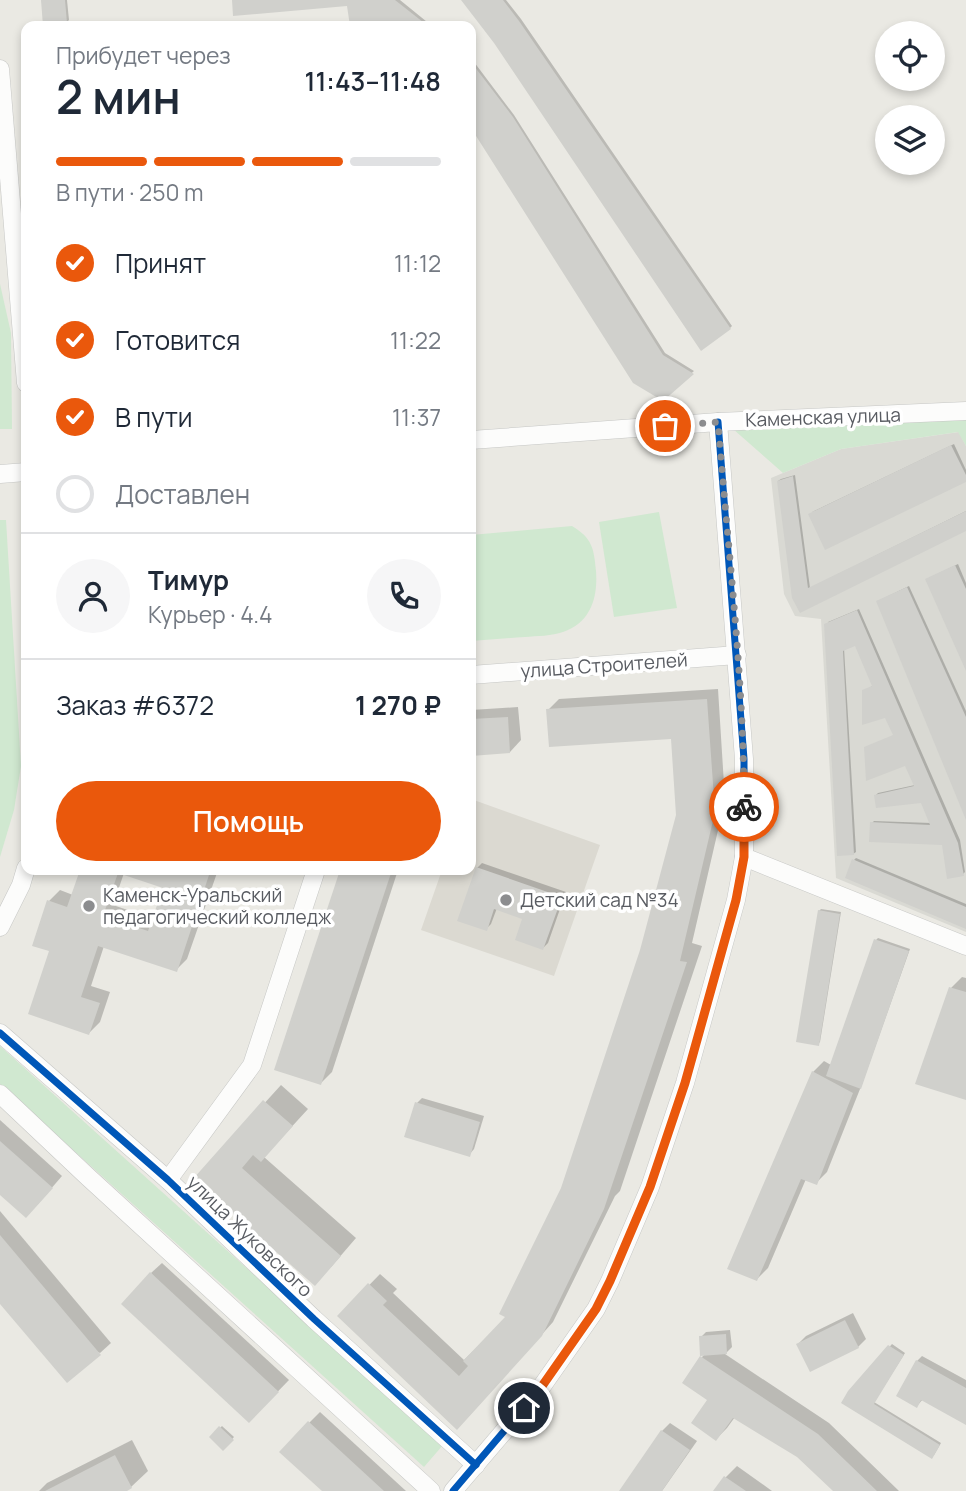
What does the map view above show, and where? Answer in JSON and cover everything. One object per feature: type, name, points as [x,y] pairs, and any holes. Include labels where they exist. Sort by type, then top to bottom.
[{"type":"street","points":[[0,69],[21,323]]},
{"type":"street","name":"Каменская улица","points":[[476,440],[718,422],[966,411]]},
{"type":"street","points":[[453,1491],[540,1389],[596,1309],[610,1281],[650,1187],[685,1083],[736,900],[744,857],[744,759],[718,422]]},
{"type":"street","points":[[0,474],[21,472]]},
{"type":"street","name":"улица Строителей","points":[[476,675],[737,654]]},
{"type":"street","points":[[744,857],[966,946]]},
{"type":"street","points":[[0,927],[24,875]]},
{"type":"street","points":[[169,1180],[252,1065],[314,875]]},
{"type":"street","name":"улица Жуковского","points":[[0,1033],[169,1180],[314,1319],[476,1465]]},
{"type":"street","points":[[0,1094],[431,1491]]},
{"type":"shaded area","points":[[959,432],[966,446],[966,932],[836,878],[821,619],[795,616],[784,594],[771,478],[841,449]]},
{"type":"shaded area","name":"Детский сад №34","points":[[476,801],[600,845],[554,976],[421,930],[440,875],[476,875]]},
{"type":"green space","points":[[0,284],[11,333],[12,429],[0,429]]},
{"type":"green space","points":[[966,420],[966,446],[958,432],[841,449],[783,473],[733,429]]},
{"type":"green space","points":[[659,512],[677,608],[614,617],[599,522]]},
{"type":"green space","points":[[0,520],[6,520],[21,766],[14,810],[0,857]]},
{"type":"green space","points":[[572,526],[579,530],[591,544],[596,571],[594,599],[586,616],[573,628],[559,633],[476,641],[476,535]]},
{"type":"green space","points":[[0,1046],[443,1445],[424,1467],[0,1084]]},
{"type":"building","points":[[41,0],[65,0],[67,21],[43,21]]},
{"type":"building","points":[[232,0],[395,0],[422,21],[349,21],[347,6],[233,16]]},
{"type":"building","points":[[461,0],[503,0],[731,329],[701,351],[494,43]]},
{"type":"building","points":[[476,69],[513,117],[663,355],[694,374],[663,401],[633,383],[476,136]]},
{"type":"building","points":[[951,445],[966,475],[966,482],[825,550],[808,514]]},
{"type":"building","points":[[793,476],[808,588],[966,511],[966,531],[800,613],[792,598],[777,481]]},
{"type":"building","points":[[955,565],[966,589],[966,671],[925,579]]},
{"type":"building","points":[[907,587],[966,717],[966,820],[876,601]]},
{"type":"building","points":[[857,610],[958,843],[964,876],[947,879],[942,845],[869,842],[870,822],[930,825],[921,803],[876,808],[874,795],[914,786],[905,766],[866,781],[864,747],[893,735],[885,718],[862,725],[862,690],[872,686],[855,646],[843,651],[854,855],[837,856],[824,624]]},
{"type":"building","points":[[707,699],[715,812],[680,961],[687,962],[604,1209],[542,1336],[457,1430],[337,1316],[368,1283],[387,1301],[383,1305],[459,1376],[468,1366],[463,1361],[505,1317],[499,1314],[561,1188],[640,950],[676,815],[671,739],[549,747],[546,709]]},
{"type":"building","points":[[508,717],[510,753],[476,756],[476,719]]},
{"type":"building","points":[[852,859],[966,907],[966,929],[845,878]]},
{"type":"building","points":[[476,867],[562,897],[543,950],[515,940],[522,919],[494,909],[487,931],[457,921],[473,875],[476,875]]},
{"type":"building","points":[[78,875],[117,875],[103,916],[148,931],[163,888],[124,875],[209,875],[177,972],[98,946],[81,997],[100,1003],[89,1035],[28,1014],[49,951],[32,946],[47,900],[67,907]]},
{"type":"building","points":[[338,875],[390,875],[321,1085],[274,1070]]},
{"type":"building","points":[[818,910],[840,914],[819,1046],[796,1042]]},
{"type":"building","points":[[874,939],[909,951],[861,1089],[826,1076]]},
{"type":"building","points":[[949,987],[966,992],[966,1100],[915,1084]]},
{"type":"building","points":[[812,1071],[853,1093],[817,1185],[801,1179],[757,1281],[727,1269]]},
{"type":"building","points":[[263,1100],[293,1126],[261,1162],[253,1155],[242,1168],[341,1256],[315,1286],[193,1179]]},
{"type":"building","points":[[415,1102],[480,1122],[470,1157],[404,1137]]},
{"type":"building","points":[[0,1141],[53,1188],[26,1218],[0,1195]]},
{"type":"building","points":[[0,1235],[101,1355],[67,1383],[0,1304]]},
{"type":"building","points":[[150,1272],[279,1392],[249,1423],[121,1304]]},
{"type":"building","points":[[845,1320],[859,1348],[810,1372],[796,1344]]},
{"type":"building","points":[[726,1334],[727,1354],[700,1356],[699,1336]]},
{"type":"building","points":[[888,1345],[904,1355],[874,1404],[940,1445],[932,1459],[841,1403],[848,1391]]},
{"type":"building","points":[[700,1356],[818,1434],[877,1491],[833,1491],[797,1457],[733,1418],[716,1441],[691,1423],[707,1400],[682,1383]]},
{"type":"building","points":[[916,1360],[966,1388],[966,1425],[921,1400],[917,1408],[896,1396]]},
{"type":"building","points":[[308,1421],[384,1491],[322,1491],[279,1452]]},
{"type":"building","points":[[219,1426],[234,1440],[223,1451],[209,1437]]},
{"type":"building","points":[[661,1430],[690,1450],[662,1491],[619,1491]]},
{"type":"building","points":[[115,1455],[132,1488],[127,1491],[45,1491]]},
{"type":"building","points":[[724,1476],[746,1491],[713,1491]]},
{"type":"cycle path","points":[[453,1491],[540,1389],[596,1309],[610,1281],[650,1187],[685,1083],[736,900],[744,857],[744,759],[718,422]]},
{"type":"cycle path","points":[[0,1033],[168,1180],[314,1319],[476,1465]]},
{"type":"way so far","points":[[665,426],[718,422],[737,654],[744,759],[744,807]]},
{"type":"place","name":"Детский сад №34","points":[[506,900]]},
{"type":"place","name":"Каменск-Уральский педагогический колледж","points":[[89,906]]},
{"type":"route","points":[[524,1408],[596,1309],[650,1187],[685,1083],[736,900],[744,857],[744,807]]}]
